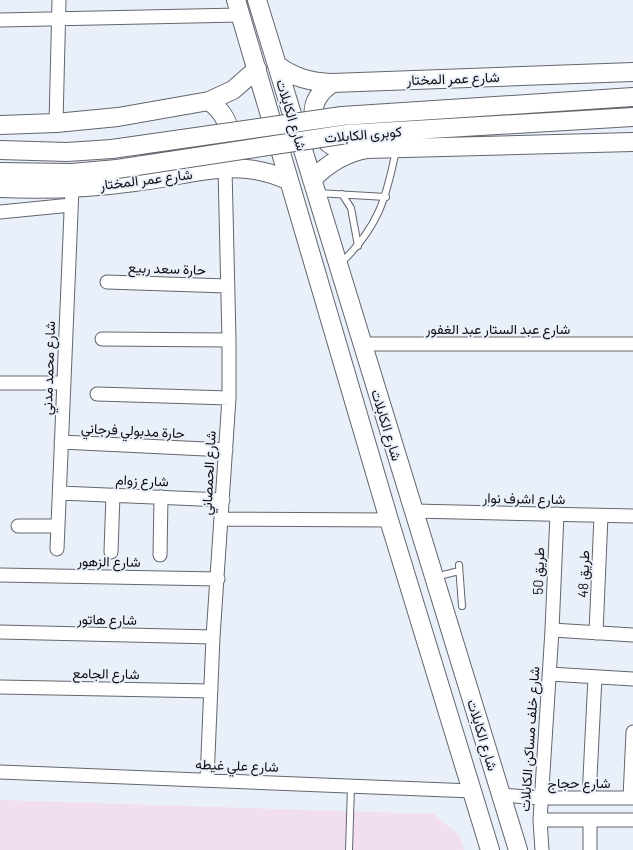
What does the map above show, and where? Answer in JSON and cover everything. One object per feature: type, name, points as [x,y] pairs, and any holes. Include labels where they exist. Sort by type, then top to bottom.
[{"type":"main road","name":"شارع الكابلات","points":[[257,0],[518,850]]},
{"type":"main road","name":"شارع الكابلات","points":[[238,7],[389,520],[490,850]]},
{"type":"main road","name":"شارع عمر المختار","points":[[277,65],[286,72],[305,80],[332,83],[633,72]]},
{"type":"main road","points":[[0,125],[56,123],[148,112],[209,101],[232,90],[257,69]]},
{"type":"main road","points":[[332,83],[320,94],[314,109],[315,126],[324,140],[338,149],[354,151],[396,147],[633,142]]},
{"type":"main road","name":"كوبرى الكابلات","points":[[0,150],[67,152],[112,149],[342,116],[633,97]]},
{"type":"main road","points":[[209,101],[222,114],[230,131],[231,149],[225,168]]},
{"type":"main road","name":"كوبرى الكابلات","points":[[0,172],[71,173],[117,169],[347,134],[633,118]]},
{"type":"main road","points":[[314,187],[331,163],[354,151]]},
{"type":"main road","name":"شارع عمر المختار","points":[[0,188],[71,196],[225,168],[257,169],[289,181]]},
{"type":"street","points":[[56,123],[59,0]]},
{"type":"street","points":[[0,20],[59,19],[238,7]]},
{"type":"street","name":"شارع الحمصاني","points":[[207,780],[213,637],[229,398],[225,168]]},
{"type":"street","name":"شارع عمر المختار","points":[[0,212],[71,196]]},
{"type":"street","name":"شارع محمد مدني","points":[[58,550],[71,196]]},
{"type":"street","name":"حارة سعد ربيع","points":[[107,282],[227,286]]},
{"type":"street","points":[[102,339],[229,340]]},
{"type":"street","name":"شارع عبد الستار عبد الغفور","points":[[363,344],[633,344]]},
{"type":"street","points":[[0,383],[64,382]]},
{"type":"street","points":[[97,394],[229,398]]},
{"type":"street","name":"حارة مدبولي فرجاني","points":[[61,442],[226,450]]},
{"type":"street","name":"شارع زوام","points":[[60,493],[223,500]]},
{"type":"street","points":[[110,552],[113,495]]},
{"type":"street","points":[[160,555],[161,497]]},
{"type":"street","name":"شارع اشرف نوار","points":[[414,511],[633,516]]},
{"type":"street","name":"طريق 50","points":[[552,630],[557,514]]},
{"type":"street","name":"طريق 48","points":[[596,633],[601,516]]},
{"type":"street","points":[[222,519],[389,520]]},
{"type":"street","points":[[18,526],[58,526]]},
{"type":"street","name":"شارع الزهور","points":[[0,575],[218,579]]},
{"type":"street","points":[[552,630],[633,636]]},
{"type":"street","name":"شارع خلف مساكن الكابلات","points":[[542,850],[540,820],[541,798],[552,630]]},
{"type":"street","name":"شارع هاتور","points":[[0,632],[213,637]]},
{"type":"street","points":[[549,674],[633,679]]},
{"type":"street","points":[[590,798],[595,677]]},
{"type":"street","name":"شارع الجامع","points":[[0,687],[211,691]]},
{"type":"street","points":[[631,798],[633,732]]},
{"type":"street","name":"شارع علي غيطه","points":[[0,772],[472,791]]},
{"type":"street","name":"شارع حجاج","points":[[501,795],[541,798],[631,798]]},
{"type":"street","points":[[540,820],[633,820]]},
{"type":"street","points":[[590,820],[590,850]]},
{"type":"lane","points":[[338,265],[358,246],[374,223],[386,197],[396,147]]},
{"type":"lane","points":[[314,187],[342,194],[386,197]]},
{"type":"lane","points":[[342,194],[351,208],[358,246]]},
{"type":"lane","points":[[434,577],[459,568],[462,606]]},
{"type":"lane","points":[[348,850],[351,786]]},
{"type":"shaded area","points":[[0,800],[434,814],[459,835],[464,850],[0,850]]}]
